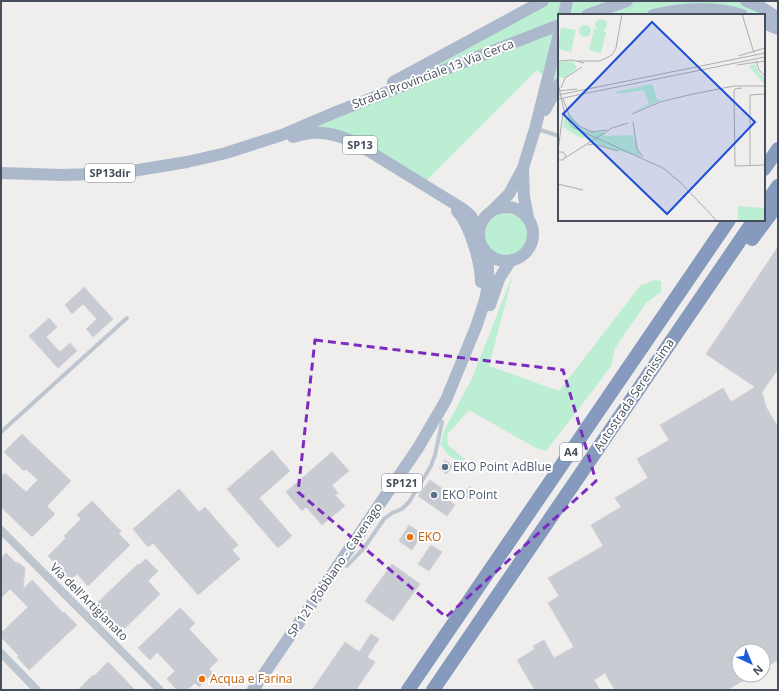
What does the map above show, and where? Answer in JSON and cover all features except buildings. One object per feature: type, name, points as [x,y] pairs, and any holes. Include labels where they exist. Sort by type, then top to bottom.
[{"type":"highway","points":[[765,168],[778,149]]},
{"type":"highway","points":[[765,205],[778,186]]},
{"type":"highway","points":[[681,325],[704,307],[778,204]]},
{"type":"highway","name":"Autostrada Serenissima","points":[[409,688],[728,221]]},
{"type":"highway","name":"Autostrada Serenissima","points":[[433,690],[753,221]]},
{"type":"main road","points":[[307,124],[418,70],[543,1]]},
{"type":"main road","points":[[564,14],[567,1]]},
{"type":"main road","points":[[590,14],[628,1]]},
{"type":"main road","points":[[746,1],[760,7],[778,18]]},
{"type":"main road","points":[[764,1],[778,8]]},
{"type":"main road","points":[[658,14],[700,8],[737,14]]},
{"type":"main road","points":[[765,23],[778,29]]},
{"type":"main road","name":"Strada Provinciale 13 Via Cerca","points":[[307,124],[343,109],[555,30]]},
{"type":"main road","name":"SP 121 Pobbiano - Cavenago","points":[[253,690],[420,444],[446,400],[476,327],[487,290],[488,274],[485,250],[481,243],[479,233],[482,221],[509,194],[523,168],[535,129],[555,30]]},
{"type":"main road","points":[[535,129],[558,86]]},
{"type":"main road","name":"SP13dir","points":[[1,173],[63,175],[120,173],[187,162],[216,155],[282,135],[307,124]]},
{"type":"main road","name":"SP13","points":[[216,155],[234,156],[304,134],[329,133],[359,144],[466,211],[472,217],[479,233]]},
{"type":"main road","name":"SP 121 Pobbiano - Cavenago","points":[[262,690],[430,442],[442,422],[458,389],[476,345],[499,279],[512,260],[524,255],[529,249],[532,242],[533,228],[528,217],[523,193],[523,168]]},
{"type":"main road","name":"SP13","points":[[424,184],[464,219],[480,267],[481,283],[479,302],[466,353]]},
{"type":"main road","points":[[492,211],[501,207],[511,207],[521,211],[528,217]]},
{"type":"main road","points":[[485,250],[497,259],[512,260]]},
{"type":"street","name":"Via dell'Artigianato","points":[[1,530],[160,690]]},
{"type":"street","points":[[1,653],[37,690]]},
{"type":"lane","points":[[535,129],[558,136]]},
{"type":"lane","points":[[1,432],[127,318]]},
{"type":"highlighted area","points":[[315,340],[563,370],[596,481],[446,617],[298,492]]},
{"type":"green space","points":[[550,1],[748,1],[778,20],[765,17],[765,14],[753,14],[735,9],[644,14],[558,14],[558,80],[556,83],[552,83],[537,70],[426,181],[314,127]]},
{"type":"green space","points":[[503,212],[511,212],[523,218],[529,230],[529,238],[523,250],[511,256],[503,256],[491,250],[485,238],[485,230],[491,218]]},
{"type":"green space","points":[[513,274],[489,366],[559,391],[640,286],[654,280],[661,281],[661,292],[646,303],[615,348],[611,366],[546,451],[536,448],[469,410],[447,435],[448,445],[467,461],[466,466],[448,455],[440,444],[445,429],[472,378]]},
{"type":"place","name":"EKO Point AdBlue","points":[[445,467]]},
{"type":"place","name":"EKO Point","points":[[434,495]]},
{"type":"place","name":"EKO","points":[[410,537]]},
{"type":"place","name":"Acqua e Farina","points":[[202,679]]}]
